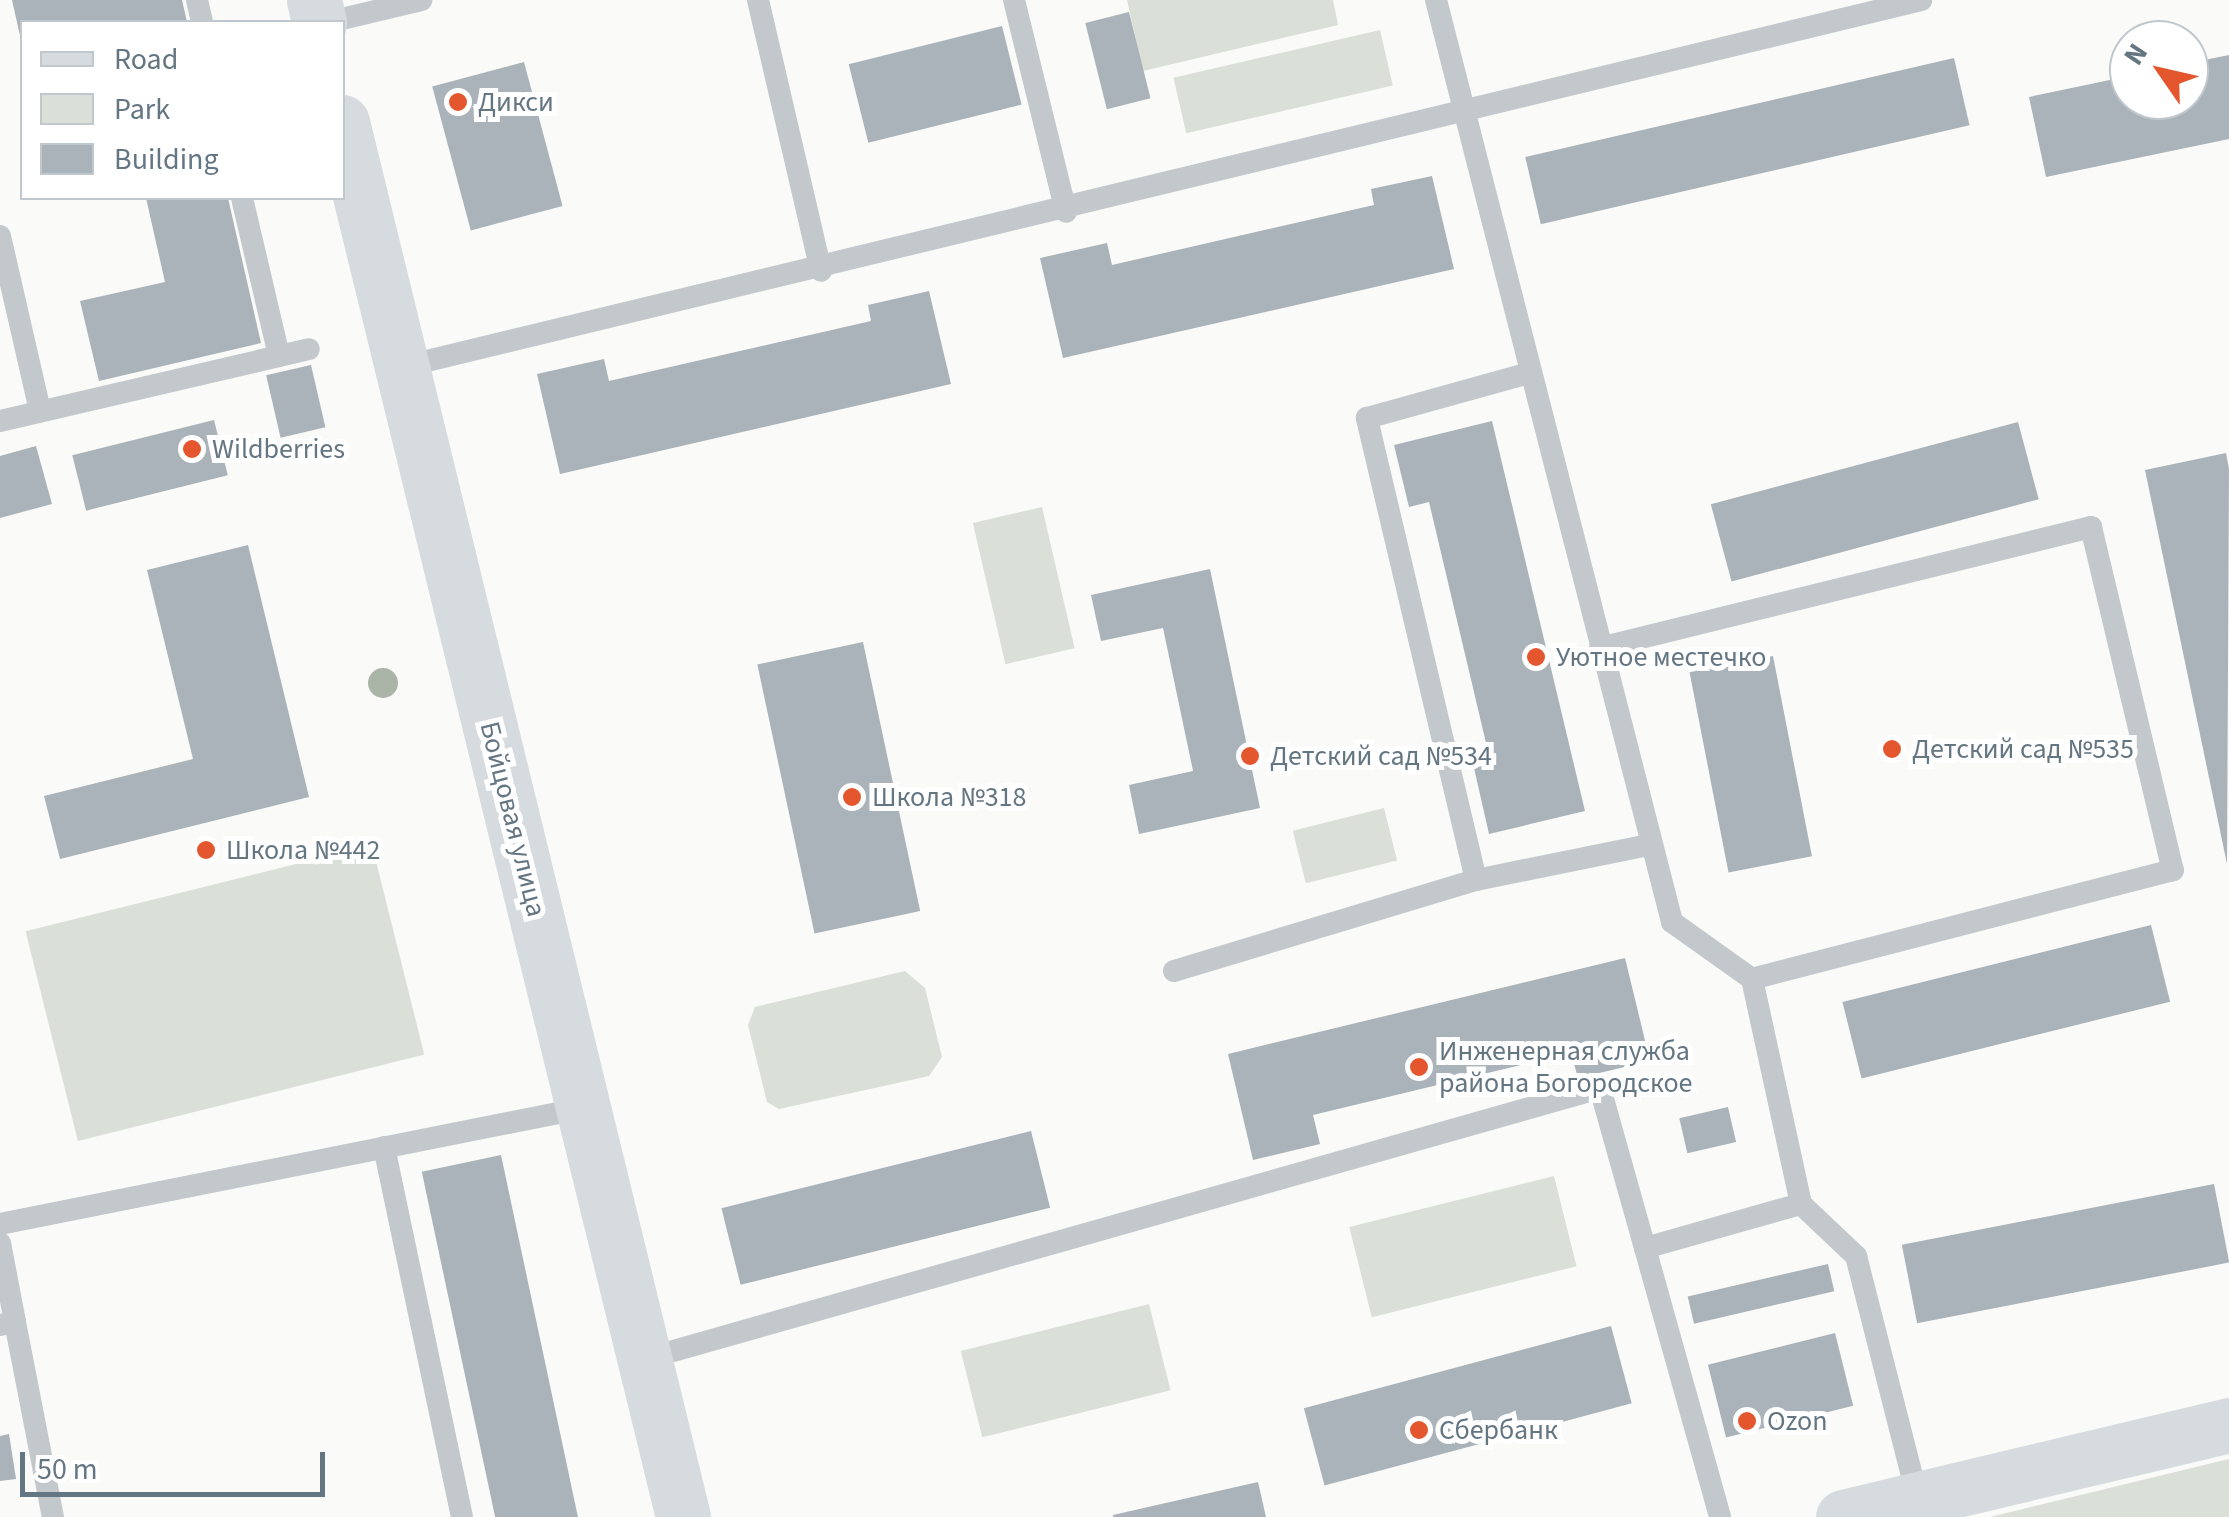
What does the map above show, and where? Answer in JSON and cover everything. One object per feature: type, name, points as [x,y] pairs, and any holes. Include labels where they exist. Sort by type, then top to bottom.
[{"type":"street","name":"Бойцовая улица","points":[[345,134],[683,1517]]},
{"type":"street","points":[[1843,1517],[2229,1425]]},
{"type":"lane","points":[[337,20],[422,0]]},
{"type":"lane","points":[[758,0],[821,272]]},
{"type":"lane","points":[[1014,0],[1066,212]]},
{"type":"lane","points":[[1436,0],[1462,117],[1648,845],[1672,922],[1752,978],[1802,1204],[1856,1256],[1918,1499]]},
{"type":"lane","points":[[402,367],[821,272],[1462,117],[1921,0]]},
{"type":"lane","points":[[242,200],[278,356]]},
{"type":"lane","points":[[0,236],[40,411]]},
{"type":"lane","points":[[0,420],[309,349]]},
{"type":"lane","points":[[1476,880],[1367,418],[1528,373]]},
{"type":"lane","points":[[1600,648],[2091,527],[2173,870],[1752,978]]},
{"type":"lane","points":[[1174,971],[1476,880],[1648,845]]},
{"type":"lane","points":[[646,1359],[1600,1088],[1720,1517]]},
{"type":"lane","points":[[0,1224],[583,1108]]},
{"type":"lane","points":[[384,1148],[462,1517]]},
{"type":"lane","points":[[1645,1248],[1802,1204]]},
{"type":"lane","points":[[0,1243],[7,1324],[48,1516]]},
{"type":"green space","points":[[1127,0],[1333,0],[1338,25],[1143,71]]},
{"type":"green space","points":[[1380,30],[1393,86],[1186,133],[1173,78]]},
{"type":"green space","points":[[1042,507],[1075,648],[1005,664],[973,523]]},
{"type":"green space","points":[[1384,808],[1397,860],[1306,883],[1293,831]]},
{"type":"green space","points":[[372,845],[424,1055],[78,1141],[26,931]]},
{"type":"green space","points":[[905,971],[925,988],[942,1057],[929,1076],[779,1109],[767,1102],[748,1025],[755,1007]]},
{"type":"green space","points":[[1554,1176],[1576,1266],[1372,1317],[1349,1227]]},
{"type":"green space","points":[[1149,1304],[1171,1390],[982,1437],[961,1351]]},
{"type":"green space","points":[[2229,1459],[2229,1517],[1990,1517]]},
{"type":"building","points":[[12,0],[182,0],[187,20],[20,20],[20,36]]},
{"type":"building","points":[[1129,12],[1151,98],[1107,109],[1085,23]]},
{"type":"building","points":[[1002,26],[1022,105],[868,143],[849,64]]},
{"type":"building","points":[[2229,55],[2229,139],[2046,177],[2029,97],[2109,80],[2109,120],[2209,120],[2209,59]]},
{"type":"building","points":[[1954,58],[1970,125],[1541,224],[1525,157]]},
{"type":"building","points":[[524,62],[563,206],[471,231],[432,87]]},
{"type":"building","points":[[1432,176],[1454,269],[1063,358],[1040,258],[1107,243],[1112,265],[1374,205],[1371,189]]},
{"type":"building","points":[[146,200],[228,200],[261,343],[99,381],[80,301],[165,282]]},
{"type":"building","points":[[929,291],[951,384],[560,474],[537,374],[604,359],[609,381],[871,321],[868,305]]},
{"type":"building","points":[[311,365],[325,427],[281,438],[266,375]]},
{"type":"building","points":[[214,420],[228,475],[86,511],[72,455]]},
{"type":"building","points":[[1492,421],[1585,811],[1489,834],[1474,768],[1491,764],[1429,502],[1409,507],[1394,445]]},
{"type":"building","points":[[2018,422],[2039,499],[1732,582],[1711,504]]},
{"type":"building","points":[[36,446],[52,504],[0,518],[0,456]]},
{"type":"building","points":[[2226,453],[2229,469],[2227,864],[2145,470]]},
{"type":"building","points":[[248,545],[309,797],[60,859],[44,796],[193,759],[147,570]]},
{"type":"building","points":[[1210,569],[1260,808],[1139,834],[1129,785],[1193,771],[1163,628],[1101,641],[1091,595]]},
{"type":"building","points":[[863,642],[920,911],[815,933],[757,664]]},
{"type":"building","points":[[1773,656],[1812,856],[1728,872],[1690,672]]},
{"type":"building","points":[[2151,925],[2170,1002],[1862,1079],[1842,1002]]},
{"type":"building","points":[[1625,958],[1650,1061],[1578,1078],[1571,1053],[1313,1115],[1320,1144],[1253,1160],[1228,1054]]},
{"type":"building","points":[[1728,1107],[1736,1142],[1687,1153],[1679,1118]]},
{"type":"building","points":[[1031,1131],[1050,1208],[741,1285],[721,1208]]},
{"type":"building","points":[[501,1155],[578,1517],[495,1517],[422,1172]]},
{"type":"building","points":[[2214,1184],[2229,1263],[1917,1323],[1902,1245]]},
{"type":"building","points":[[1828,1264],[1834,1291],[1694,1324],[1688,1296]]},
{"type":"building","points":[[1611,1326],[1632,1403],[1325,1486],[1304,1408]]},
{"type":"building","points":[[1835,1333],[1853,1406],[1726,1437],[1708,1365]]},
{"type":"building","points":[[9,1434],[16,1479],[0,1481],[0,1436]]},
{"type":"building","points":[[1258,1482],[1266,1517],[1113,1517],[1113,1515]]},
{"type":"place","name":"Дикси","points":[[458,102]]},
{"type":"place","name":"Wildberries","points":[[192,449]]},
{"type":"place","name":"Уютное местечко","points":[[1536,657]]},
{"type":"place","name":"Детский сад №535","points":[[1892,749]]},
{"type":"place","name":"Детский сад №534","points":[[1250,756]]},
{"type":"place","name":"Школа №318","points":[[852,797]]},
{"type":"place","name":"Школа №442","points":[[206,850]]},
{"type":"place","name":"Инженерная служба района Богородское","points":[[1419,1067]]},
{"type":"place","name":"Ozon","points":[[1747,1421]]},
{"type":"place","name":"Сбербанк","points":[[1419,1430]]}]
